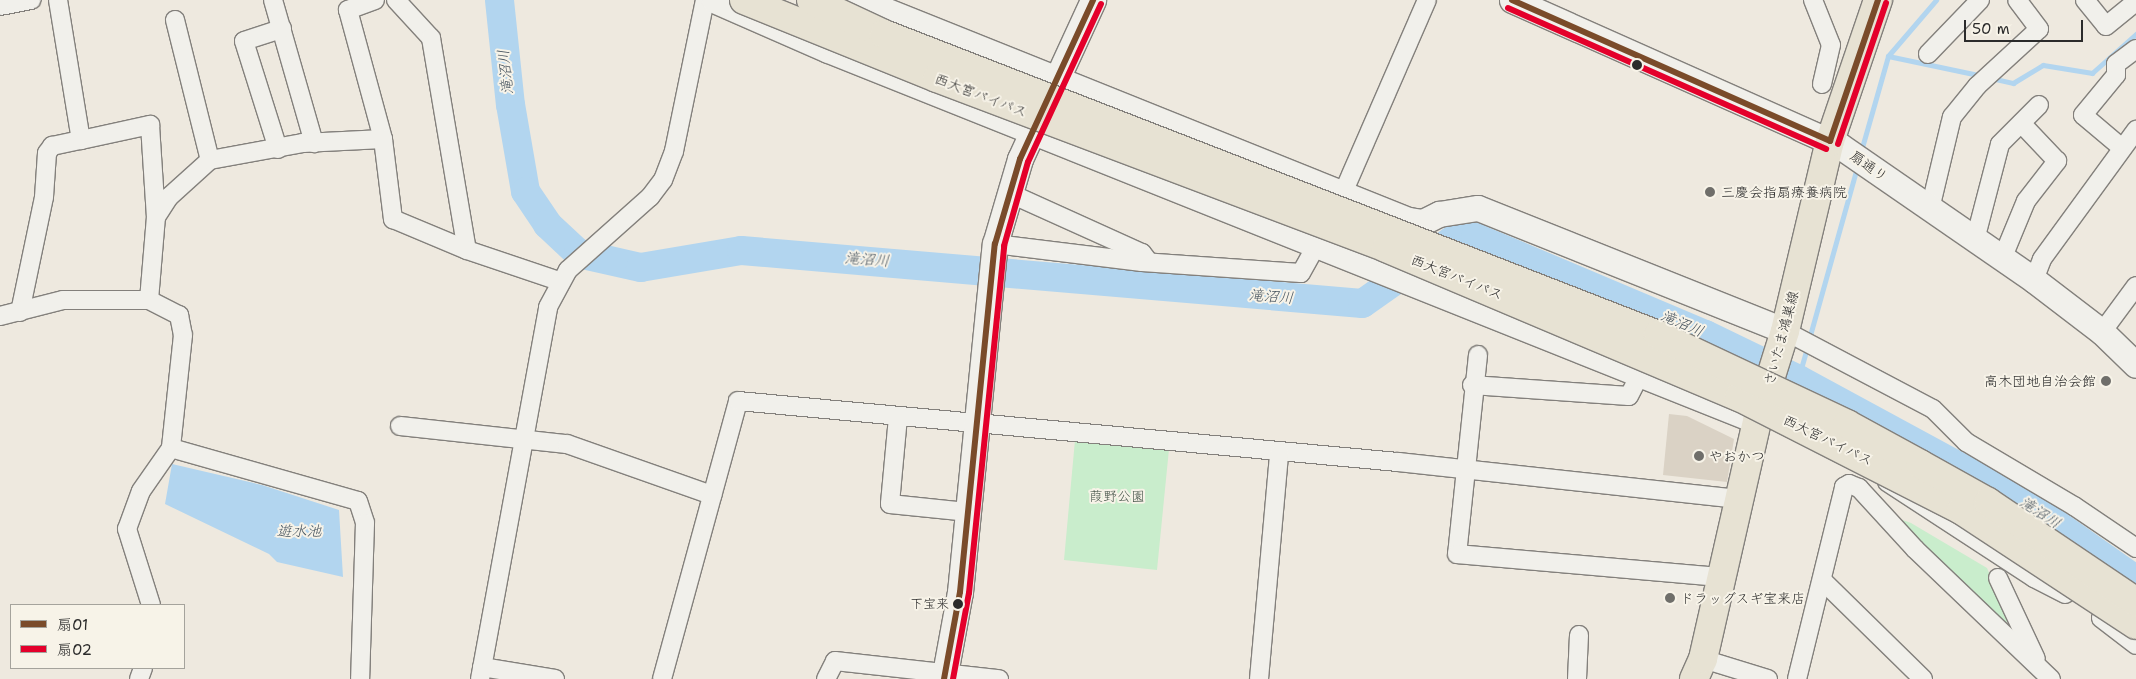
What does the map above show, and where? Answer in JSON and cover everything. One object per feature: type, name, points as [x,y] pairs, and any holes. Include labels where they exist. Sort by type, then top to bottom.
[{"type":"main road","name":"西大宮バイパス","points":[[744,0],[1119,149],[1386,248],[1738,397],[1961,510],[2136,625]]},
{"type":"main road","name":"西大宮バイパス","points":[[811,0],[884,34],[1658,334],[1847,424],[1988,502],[2136,602]]},
{"type":"main road","name":"さいたま鴻巣線","points":[[1698,669],[1741,499],[1758,421],[1783,337],[1830,141],[1878,0]]},
{"type":"street","points":[[0,6],[31,0]]},
{"type":"street","points":[[58,0],[81,140]]},
{"type":"street","points":[[273,0],[314,143]]},
{"type":"street","points":[[375,0],[348,10],[383,139],[394,219],[468,250],[563,276]]},
{"type":"street","points":[[396,0],[431,38],[468,250]]},
{"type":"street","points":[[555,679],[481,673],[526,442],[548,307],[563,276],[607,231],[650,197],[664,180],[674,151],[705,0]]},
{"type":"street","points":[[714,0],[1031,131],[1641,372],[1758,421],[1882,478],[1899,493],[2034,578],[2051,584],[2136,646]]},
{"type":"street","points":[[860,0],[1055,80],[1408,220],[1423,222],[1439,214],[1478,208],[1783,337],[1933,409],[1966,442],[2074,506],[2136,548]]},
{"type":"street","points":[[945,677],[959,602],[988,288],[994,249],[1009,192],[1031,131],[1093,0]]},
{"type":"street","points":[[1343,193],[1427,0]]},
{"type":"street","name":"扇通り","points":[[1512,0],[1830,141],[2034,280],[2102,332],[2136,366]]},
{"type":"street","points":[[1813,0],[1831,46],[1822,84]]},
{"type":"street","points":[[1928,54],[1980,0]]},
{"type":"street","points":[[1930,209],[1952,117],[1976,86],[2039,29],[2017,0]]},
{"type":"street","points":[[2085,0],[2106,26],[2136,2]]},
{"type":"street","points":[[175,20],[210,160]]},
{"type":"street","points":[[278,149],[244,41],[282,29]]},
{"type":"street","points":[[2122,148],[2083,115],[2116,75],[2116,64],[2136,50]]},
{"type":"street","points":[[1975,240],[2000,144],[2039,105]]},
{"type":"street","points":[[2002,258],[2026,201],[2057,161],[2021,123]]},
{"type":"street","points":[[20,312],[44,197],[47,153],[52,146],[150,125],[156,217],[148,300]]},
{"type":"street","points":[[2034,280],[2042,259],[2136,130]]},
{"type":"street","points":[[156,217],[169,197],[210,160],[314,143],[383,139]]},
{"type":"street","points":[[1009,192],[1142,253],[1150,262]]},
{"type":"street","points":[[994,249],[1301,273],[1316,244]]},
{"type":"street","points":[[2102,332],[2136,286]]},
{"type":"street","points":[[0,316],[63,300],[148,300],[179,315],[183,335],[171,448],[141,491],[127,529],[152,604]]},
{"type":"street","points":[[1478,354],[1472,385],[1467,470],[1457,554],[1722,577]]},
{"type":"street","points":[[1472,385],[1629,396],[1641,372]]},
{"type":"street","points":[[662,679],[738,401],[1467,470],[1741,499]]},
{"type":"street","points":[[898,417],[890,504],[967,512]]},
{"type":"street","points":[[400,426],[526,442],[567,444],[712,495]]},
{"type":"street","points":[[171,448],[358,501],[365,523],[360,679]]},
{"type":"street","points":[[1259,679],[1279,453]]},
{"type":"street","points":[[1797,679],[1823,581],[1844,488],[1849,484],[1859,488],[1915,549],[2046,674]]},
{"type":"street","points":[[1998,578],[2046,674]]},
{"type":"street","points":[[1823,581],[1923,679]]},
{"type":"street","points":[[1577,679],[1579,635]]},
{"type":"street","points":[[826,679],[835,661],[945,677],[999,679]]},
{"type":"street","points":[[1698,669],[1768,679]]},
{"type":"green space","name":"葭野公園","points":[[1075,440],[1169,449],[1157,570],[1064,560]]},
{"type":"green space","points":[[1891,516],[1911,523],[1987,568],[2009,620],[2004,624]]},
{"type":"water","name":"遊水池","points":[[172,464],[262,485],[339,510],[343,577],[277,562],[269,554],[165,504]]},
{"type":"building","name":"やおかつ","points":[[1669,414],[1687,416],[1734,439],[1727,482],[1663,475]]},
{"type":"waterway","name":"滝沼川","points":[[499,0],[510,104],[525,191],[547,224],[578,253],[640,267],[741,250],[1362,303],[1457,236],[1475,237],[1705,334],[1798,379],[2028,504],[2136,580]]},
{"type":"waterway","points":[[1888,56],[1936,0]]},
{"type":"waterway","points":[[1991,78],[2013,83],[2043,65],[2092,73],[2136,34]]},
{"type":"waterway","points":[[1861,151],[1888,56],[1983,76]]},
{"type":"waterway","points":[[1809,339],[1857,167]]},
{"type":"waterway","points":[[1798,379],[1807,347]]},
{"type":"transit line","name":"扇01","points":[[944,679],[960,592],[995,244],[1020,159],[1093,0]]},
{"type":"transit line","name":"扇01","points":[[1512,0],[1830,141]]},
{"type":"transit line","name":"扇01","points":[[1830,141],[1878,0]]},
{"type":"transit line","name":"扇02","points":[[1838,144],[1886,3]]},
{"type":"transit line","name":"扇02","points":[[953,679],[969,593],[1004,246],[1028,162],[1101,4]]},
{"type":"transit line","name":"扇02","points":[[1508,8],[1826,149]]},
{"type":"place","name":"三慶会指扇療養病院","points":[[1710,192]]},
{"type":"place","name":"高木団地自治会館","points":[[2106,381]]},
{"type":"place","name":"やおかつ","points":[[1699,456]]},
{"type":"place","name":"ドラッグスギ宝来店","points":[[1670,598]]},
{"type":"place","name":"下宝来","points":[[958,604]]}]
